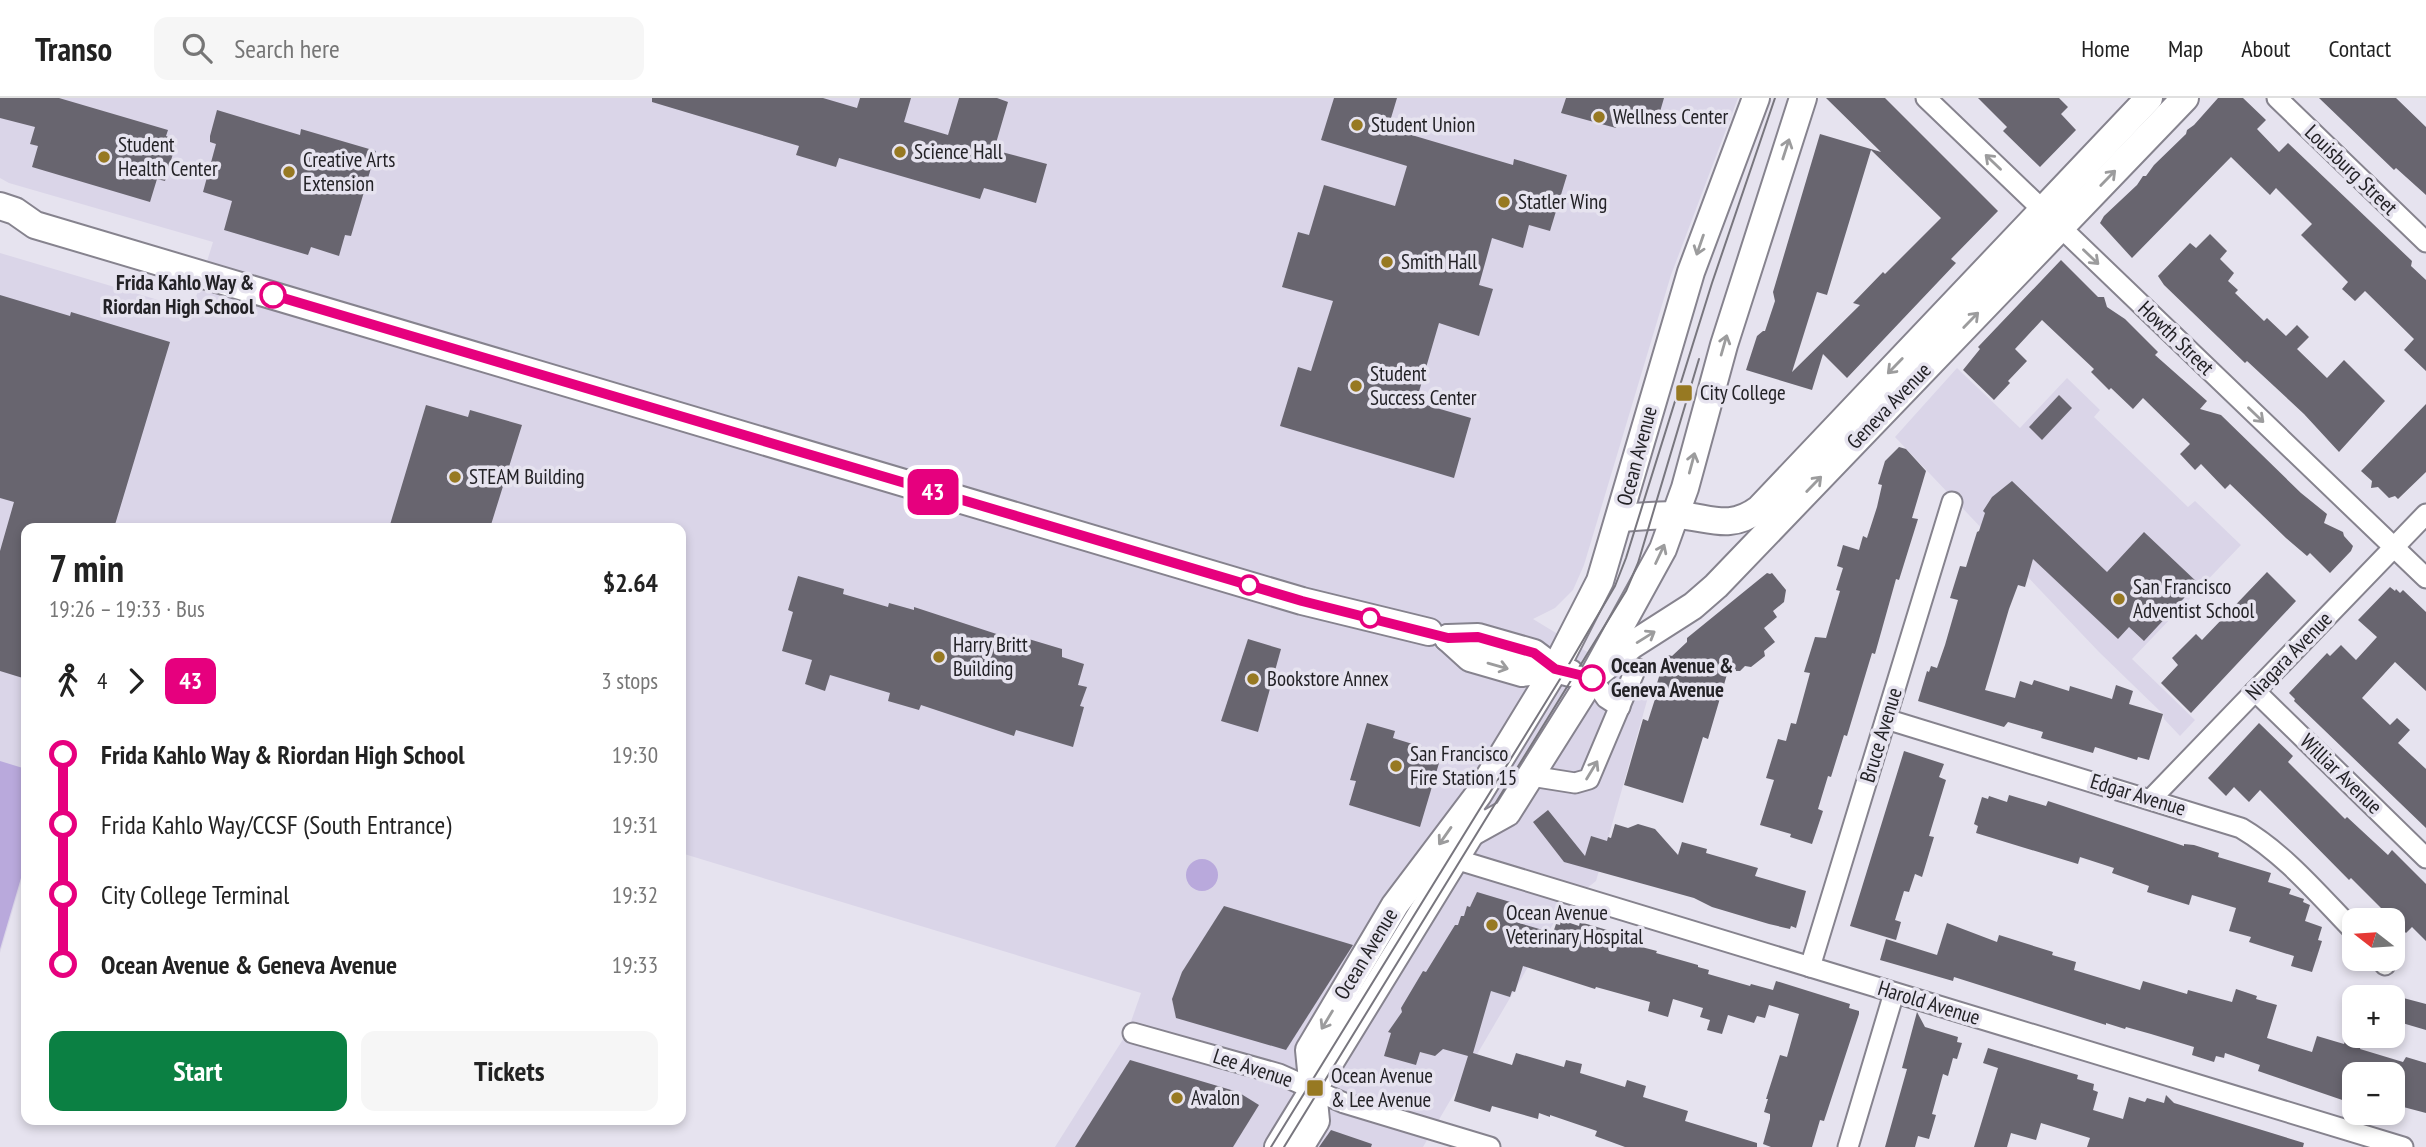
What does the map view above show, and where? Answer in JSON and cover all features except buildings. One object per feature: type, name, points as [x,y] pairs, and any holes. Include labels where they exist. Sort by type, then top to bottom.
[{"type":"main road","name":"Ocean Avenue","points":[[1471,833],[1507,813],[1531,776],[1573,673],[1691,272],[1756,98]]},
{"type":"main road","name":"Ocean Avenue","points":[[1300,1147],[1316,1121],[1309,1050],[1395,905],[1649,576],[1676,515],[1740,293],[1803,98]]},
{"type":"main road","name":"Geneva Avenue","points":[[1573,673],[1632,645],[1693,606],[1716,586],[2051,218],[2149,98]]},
{"type":"main road","name":"Geneva Avenue","points":[[1619,518],[1676,515],[1714,522],[1746,519],[2051,218],[2185,98]]},
{"type":"main road","points":[[0,206],[15,211],[35,225],[1302,601],[1438,635],[1470,658],[1509,670],[1522,673],[1573,673]]},
{"type":"main road","points":[[0,224],[10,227],[35,225]]},
{"type":"main road","name":"Ocean Avenue","points":[[1278,1147],[1471,833],[1478,795]]},
{"type":"street","name":"Howth Street","points":[[1926,98],[2426,578]]},
{"type":"street","name":"Louisburg Street","points":[[2277,98],[2426,242]]},
{"type":"street","name":"Bruce Avenue","points":[[1810,967],[1952,502]]},
{"type":"street","name":"Niagara Avenue","points":[[2151,799],[2426,514]]},
{"type":"street","points":[[1531,776],[1575,783],[1589,779],[1636,668]]},
{"type":"street","points":[[1573,673],[1620,707]]},
{"type":"street","name":"Williar Avenue","points":[[2255,691],[2426,858]]},
{"type":"street","name":"Edgar Avenue","points":[[1886,719],[2241,828],[2264,841],[2282,856],[2342,919]]},
{"type":"street","name":"Harold Avenue","points":[[1455,859],[2403,1147]]},
{"type":"street","points":[[1848,1147],[1894,993]]},
{"type":"street","name":"Lee Avenue","points":[[1133,1033],[1279,1074],[1344,1103],[1490,1147]]},
{"type":"shaded area","points":[[0,98],[1738,98],[1671,275],[1584,565],[1573,590],[1555,608],[1533,619],[1650,690],[1596,881],[1563,907],[1423,1147],[1055,1147],[1127,1033],[1141,993],[686,855],[686,523],[21,523],[21,882],[0,953],[0,253],[192,310],[213,242],[9,183],[0,178]]},
{"type":"shaded area","name":"San Francisco Adventist School","points":[[1957,368],[2020,428],[2067,378],[2100,410],[2094,417],[2188,507],[2195,501],[2241,545],[2132,659],[2195,720],[2180,736],[2164,719],[2163,714],[2099,652],[1895,437]]},
{"type":"shaded area","points":[[0,761],[21,767],[21,878],[0,949]]},
{"type":"shaded area","points":[[1202,859],[1214,863],[1218,875],[1214,887],[1202,891],[1190,887],[1186,875],[1190,863]]},
{"type":"tram line","points":[[1271,1147],[1615,586],[1712,283],[1775,98]]},
{"type":"tram line","points":[[1284,1147],[1626,591],[1638,563],[1699,359]]},
{"type":"bus line","name":"43","points":[[273,295],[1302,601],[1448,638],[1478,637],[1534,653],[1555,669],[1592,678]]},
{"type":"place","name":"Wellness Center","points":[[1599,117]]},
{"type":"place","name":"Student Union","points":[[1357,125]]},
{"type":"place","name":"Science Hall","points":[[900,152]]},
{"type":"place","name":"Student Health Center","points":[[104,157]]},
{"type":"place","name":"Creative Arts Extension","points":[[289,172]]},
{"type":"place","name":"Statler Wing","points":[[1504,202]]},
{"type":"place","name":"Smith Hall","points":[[1387,262]]},
{"type":"place","name":"Frida Kahlo Way & Riordan High School","points":[[273,295]]},
{"type":"place","name":"Student Success Center","points":[[1356,386]]},
{"type":"place","name":"City College","points":[[1684,393]]},
{"type":"place","name":"STEAM Building","points":[[455,477]]},
{"type":"place","name":"San Francisco Adventist School","points":[[2119,599]]},
{"type":"place","name":"Harry Britt Building","points":[[939,657]]},
{"type":"place","name":"Ocean Avenue & Geneva Avenue","points":[[1592,678]]},
{"type":"place","name":"Bookstore Annex","points":[[1253,679]]},
{"type":"place","name":"San Francisco Fire Station 15","points":[[1396,766]]},
{"type":"place","name":"Ocean Avenue Veterinary Hospital","points":[[1492,925]]},
{"type":"place","name":"Ocean Avenue & Lee Avenue","points":[[1315,1088]]},
{"type":"place","name":"Avalon","points":[[1177,1098]]}]
